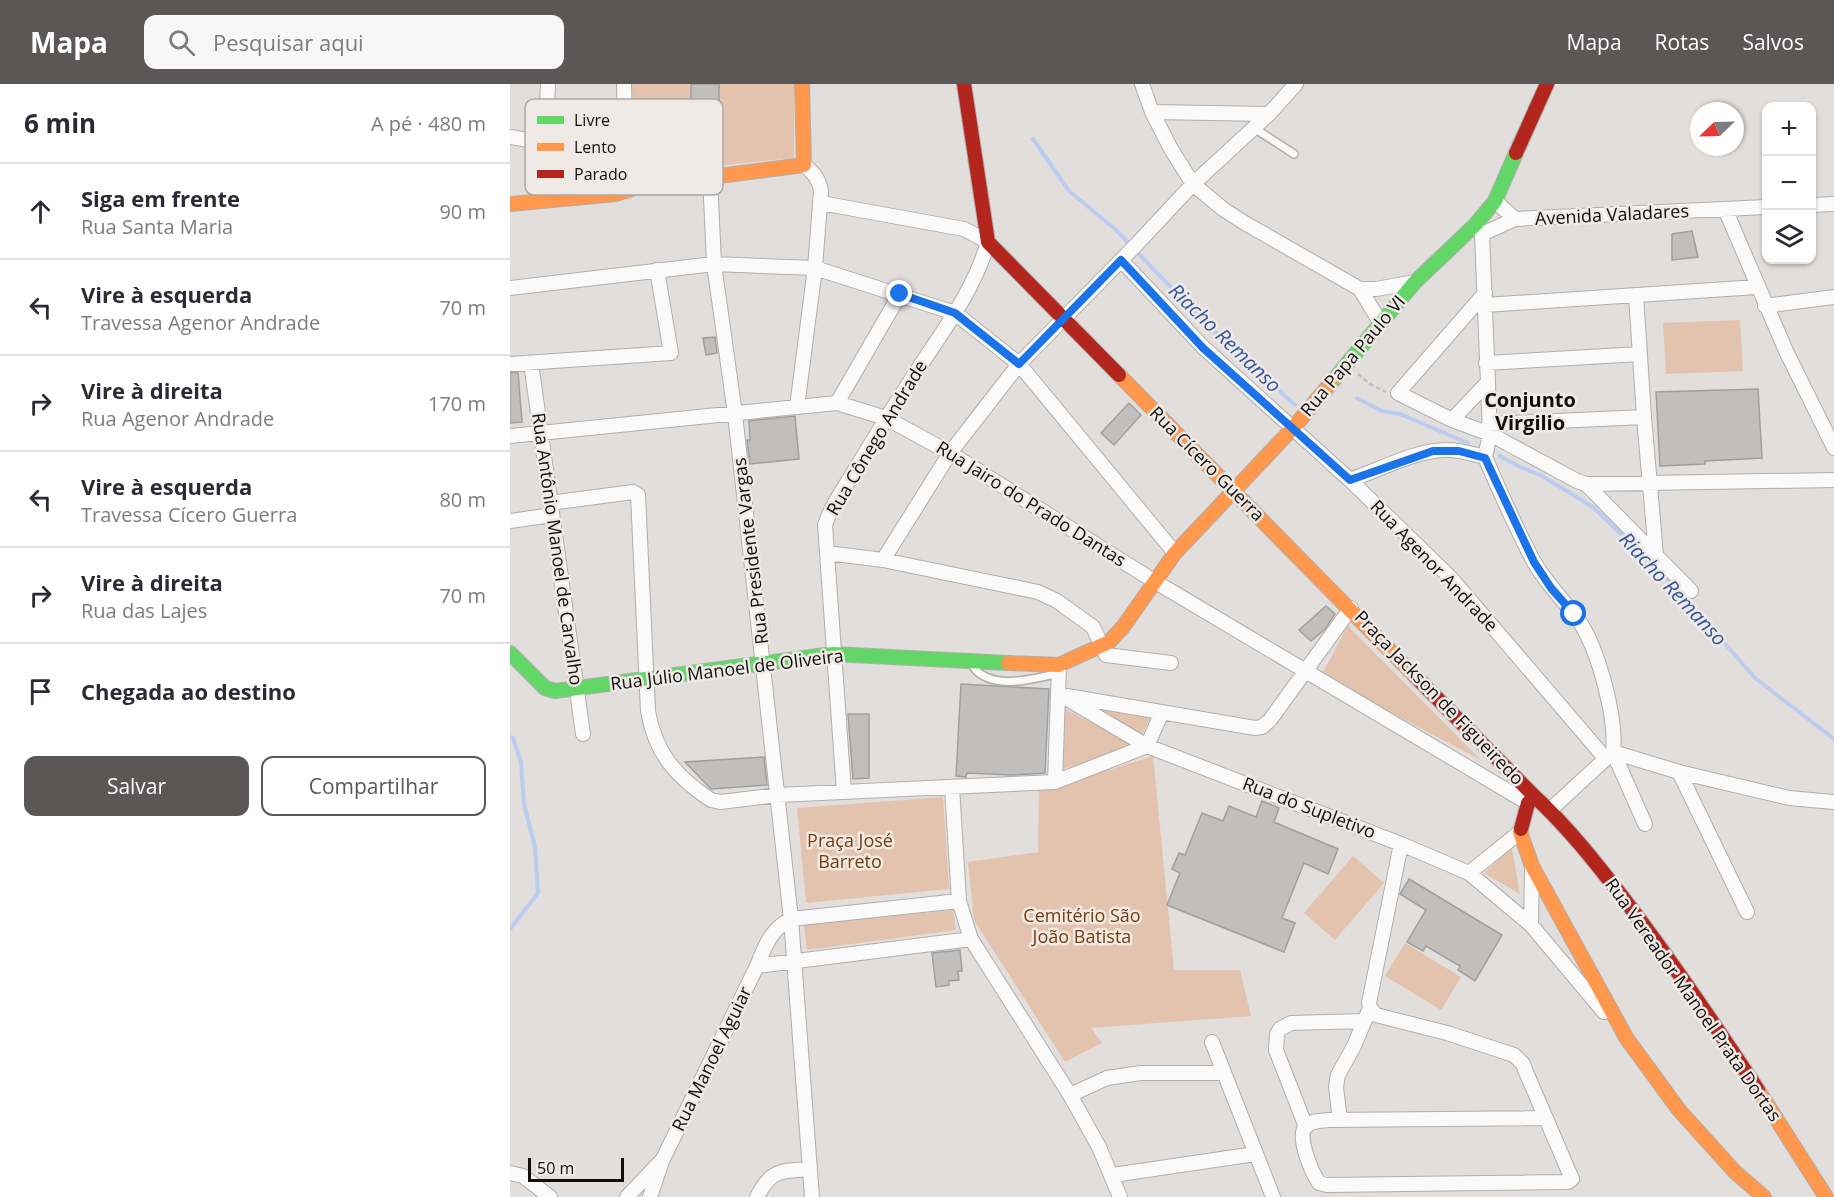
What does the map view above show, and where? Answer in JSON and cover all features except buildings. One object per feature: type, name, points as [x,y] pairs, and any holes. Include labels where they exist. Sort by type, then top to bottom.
[{"type":"main road","points":[[723,174],[804,165],[802,84]]},
{"type":"main road","points":[[964,84],[988,242]]},
{"type":"main road","points":[[1479,230],[1495,201],[1547,84]]},
{"type":"main road","points":[[510,204],[604,195]]},
{"type":"main road","name":"Rua Papa Paulo VI","points":[[1059,669],[1101,644],[1109,642],[1123,627],[1175,553],[1293,428],[1414,282],[1479,230]]},
{"type":"main road","name":"Rua Cícero Guerra","points":[[988,242],[1062,320],[1351,608]]},
{"type":"main road","name":"Praça Jackson de Figueiredo","points":[[1351,608],[1531,799]]},
{"type":"main road","name":"Rua Júlio Manoel de Oliveira","points":[[510,653],[545,688],[555,691],[833,654],[969,660],[1059,669]]},
{"type":"main road","points":[[1531,799],[1520,832],[1532,866],[1627,1039],[1679,1110],[1735,1172],[1761,1196]]},
{"type":"main road","name":"Rua Vereador Manoel Prata Dortas","points":[[1531,799],[1550,810],[1602,870],[1660,948],[1708,1016],[1826,1197]]},
{"type":"street","points":[[547,99],[548,84]]},
{"type":"street","points":[[624,84],[624,99]]},
{"type":"street","points":[[1142,84],[1152,112],[1193,184],[1223,209],[1360,289],[1380,322]]},
{"type":"street","points":[[883,560],[950,453],[1019,364],[1193,184],[1269,114],[1296,84]]},
{"type":"street","points":[[1152,112],[1269,114]]},
{"type":"street","points":[[510,137],[525,140]]},
{"type":"street","points":[[797,407],[815,268],[822,191],[814,173],[804,165]]},
{"type":"street","points":[[546,195],[546,200]]},
{"type":"street","name":"Rua Presidente Vargas","points":[[711,195],[714,264],[735,414],[778,795]]},
{"type":"street","name":"Avenida Valadares","points":[[1495,201],[1515,219],[1762,207]]},
{"type":"street","points":[[821,203],[964,229],[988,242]]},
{"type":"street","points":[[1816,205],[1834,204]]},
{"type":"street","points":[[1725,209],[1765,306],[1834,448]]},
{"type":"street","points":[[1515,219],[1479,230],[1485,299],[1490,429],[1485,458],[1534,562],[1551,588],[1574,614],[1588,637],[1602,677],[1613,729],[1609,755],[1645,824]]},
{"type":"street","name":"Rua Cônego Andrade","points":[[844,792],[825,525],[827,517],[886,418],[955,313],[981,268],[988,242]]},
{"type":"street","name":"Rua Agenor Andrade","points":[[1128,253],[1203,348],[1350,480],[1451,578],[1609,755]]},
{"type":"street","points":[[510,288],[714,264],[815,268],[955,313],[1019,364],[1175,553]]},
{"type":"street","points":[[510,364],[670,353],[657,270]]},
{"type":"street","points":[[1360,289],[1386,288],[1414,282]]},
{"type":"street","points":[[1757,287],[1636,295],[1485,299],[1398,393],[1452,420],[1490,429],[1577,481],[1586,484],[1834,480]]},
{"type":"street","points":[[837,403],[900,294]]},
{"type":"street","points":[[1636,295],[1656,555]]},
{"type":"street","points":[[1765,306],[1834,297]]},
{"type":"street","points":[[1486,363],[1640,354]]},
{"type":"street","name":"Rua Antônio Manoel de Carvalho","points":[[531,363],[583,734]]},
{"type":"street","points":[[1452,420],[1487,383]]},
{"type":"street","name":"Rua Jairo do Prado Dantas","points":[[510,435],[837,403],[886,418],[950,453],[1154,581],[1307,670]]},
{"type":"street","points":[[1490,429],[1644,417]]},
{"type":"street","points":[[1350,480],[1433,451],[1459,451],[1485,458]]},
{"type":"street","points":[[1586,484],[1691,591]]},
{"type":"street","points":[[510,520],[551,509],[636,493],[648,711],[657,745],[664,758],[711,800],[720,802],[778,795],[1054,782],[1147,746],[1162,712]]},
{"type":"street","points":[[827,553],[883,560],[1038,592],[1048,596],[1093,627],[1106,655],[1171,663]]},
{"type":"street","name":"Praça Jackson de Figueiredo","points":[[1351,608],[1307,670],[1531,799]]},
{"type":"street","points":[[1054,782],[1059,669]]},
{"type":"street","points":[[1059,694],[1255,728],[1262,727],[1270,720],[1307,670]]},
{"type":"street","name":"Rua do Supletivo","points":[[1059,694],[1147,746],[1401,844],[1469,873],[1531,925],[1627,1039]]},
{"type":"street","points":[[1609,755],[1789,798],[1834,801]]},
{"type":"street","points":[[1550,810],[1609,755]]},
{"type":"street","points":[[1679,772],[1748,912]]},
{"type":"street","points":[[952,788],[959,901],[971,939],[1070,1095],[1113,1175],[1120,1197]]},
{"type":"street","points":[[778,795],[791,919],[812,1197]]},
{"type":"street","points":[[1469,873],[1520,832]]},
{"type":"street","points":[[1340,1120],[1336,1081],[1367,1015],[1401,844]]},
{"type":"street","points":[[1531,925],[1532,866]]},
{"type":"street","points":[[791,919],[959,901]]},
{"type":"street","name":"Rua Manoel Aguiar","points":[[627,1197],[663,1160],[757,966],[766,942],[774,930],[791,919]]},
{"type":"street","points":[[757,966],[971,939]]},
{"type":"street","points":[[1306,1127],[1276,1050],[1277,1034],[1280,1029],[1291,1023],[1367,1015],[1376,1015],[1447,1033],[1514,1055],[1523,1064],[1571,1180],[1568,1182],[1327,1185],[1318,1183],[1305,1151],[1303,1131],[1312,1122],[1545,1118]]},
{"type":"street","points":[[1212,1042],[1273,1197]]},
{"type":"street","points":[[1070,1095],[1107,1078],[1130,1074],[1223,1073]]},
{"type":"street","points":[[1113,1175],[1255,1154]]},
{"type":"street","points":[[650,1197],[663,1160]]},
{"type":"street","points":[[757,1197],[771,1176],[786,1171],[810,1169]]},
{"type":"street","points":[[510,1173],[523,1176],[550,1197]]},
{"type":"lane","points":[[1254,128],[1294,154]]},
{"type":"path","points":[[1346,364],[1370,384],[1384,392],[1398,393]]},
{"type":"green space","points":[[632,84],[794,84],[794,158],[723,165],[723,99],[632,99]]},
{"type":"green space","points":[[1740,320],[1743,371],[1666,374],[1663,323]]},
{"type":"green space","points":[[1348,626],[1481,760],[1321,676]]},
{"type":"green space","points":[[1094,703],[1152,715],[1142,734],[1093,710]]},
{"type":"green space","points":[[1063,708],[1129,742],[1129,750],[1062,769]]},
{"type":"green space","name":"Cemitério São João Batista","points":[[1153,756],[1174,970],[1240,970],[1251,1016],[1091,1028],[1102,1043],[1065,1062],[974,920],[968,862],[1038,852],[1039,787],[1055,787]]},
{"type":"green space","name":"Praça José Barreto","points":[[943,797],[949,889],[806,903],[797,808]]},
{"type":"green space","points":[[1512,848],[1520,894],[1484,873]]},
{"type":"green space","points":[[1353,856],[1384,883],[1335,940],[1304,913]]},
{"type":"green space","name":"Praça José Barreto","points":[[953,910],[956,930],[807,950],[804,925]]},
{"type":"green space","points":[[1405,943],[1461,977],[1441,1010],[1385,976]]},
{"type":"waterway","name":"Riacho Remanso","points":[[1033,139],[1069,191],[1116,230],[1208,326],[1295,405]]},
{"type":"waterway","name":"Riacho Remanso","points":[[1357,398],[1382,411],[1400,414],[1468,443]]},
{"type":"waterway","name":"Riacho Remanso","points":[[1500,456],[1542,476],[1593,507],[1670,581],[1755,678],[1834,739]]},
{"type":"waterway","points":[[510,737],[513,738],[521,762],[524,804],[535,847],[538,893],[510,929]]},
{"type":"traffic: fast","points":[[1331,383],[1415,282],[1475,225],[1495,201],[1516,153]]},
{"type":"traffic: fast","points":[[510,653],[545,688],[555,691],[833,654],[1008,663]]},
{"type":"traffic: slow","points":[[723,175],[804,165],[802,84]]},
{"type":"traffic: slow","points":[[510,204],[605,195]]},
{"type":"traffic: slow","points":[[1119,375],[1415,676]]},
{"type":"traffic: slow","points":[[1008,663],[1059,665],[1109,642],[1123,627],[1175,553],[1293,428],[1331,383]]},
{"type":"traffic: slow","points":[[1521,829],[1520,832],[1532,866],[1627,1039],[1679,1110],[1735,1172],[1764,1197]]},
{"type":"traffic: slow","points":[[1758,1090],[1826,1197]]},
{"type":"traffic: jam","points":[[964,84],[988,242],[1119,375]]},
{"type":"traffic: jam","points":[[1516,153],[1547,84]]},
{"type":"traffic: jam","points":[[1415,676],[1534,796]]},
{"type":"traffic: jam","points":[[1521,829],[1528,803],[1534,796],[1570,833],[1624,899],[1709,1017],[1758,1090]]},
{"type":"district","name":"Conjunto Virgilio","points":[[1530,412]]},
{"type":"route","points":[[900,294],[955,313],[1019,364],[1121,260],[1203,348],[1350,480],[1433,451],[1459,451],[1485,458],[1534,562],[1551,588],[1574,614]]}]
